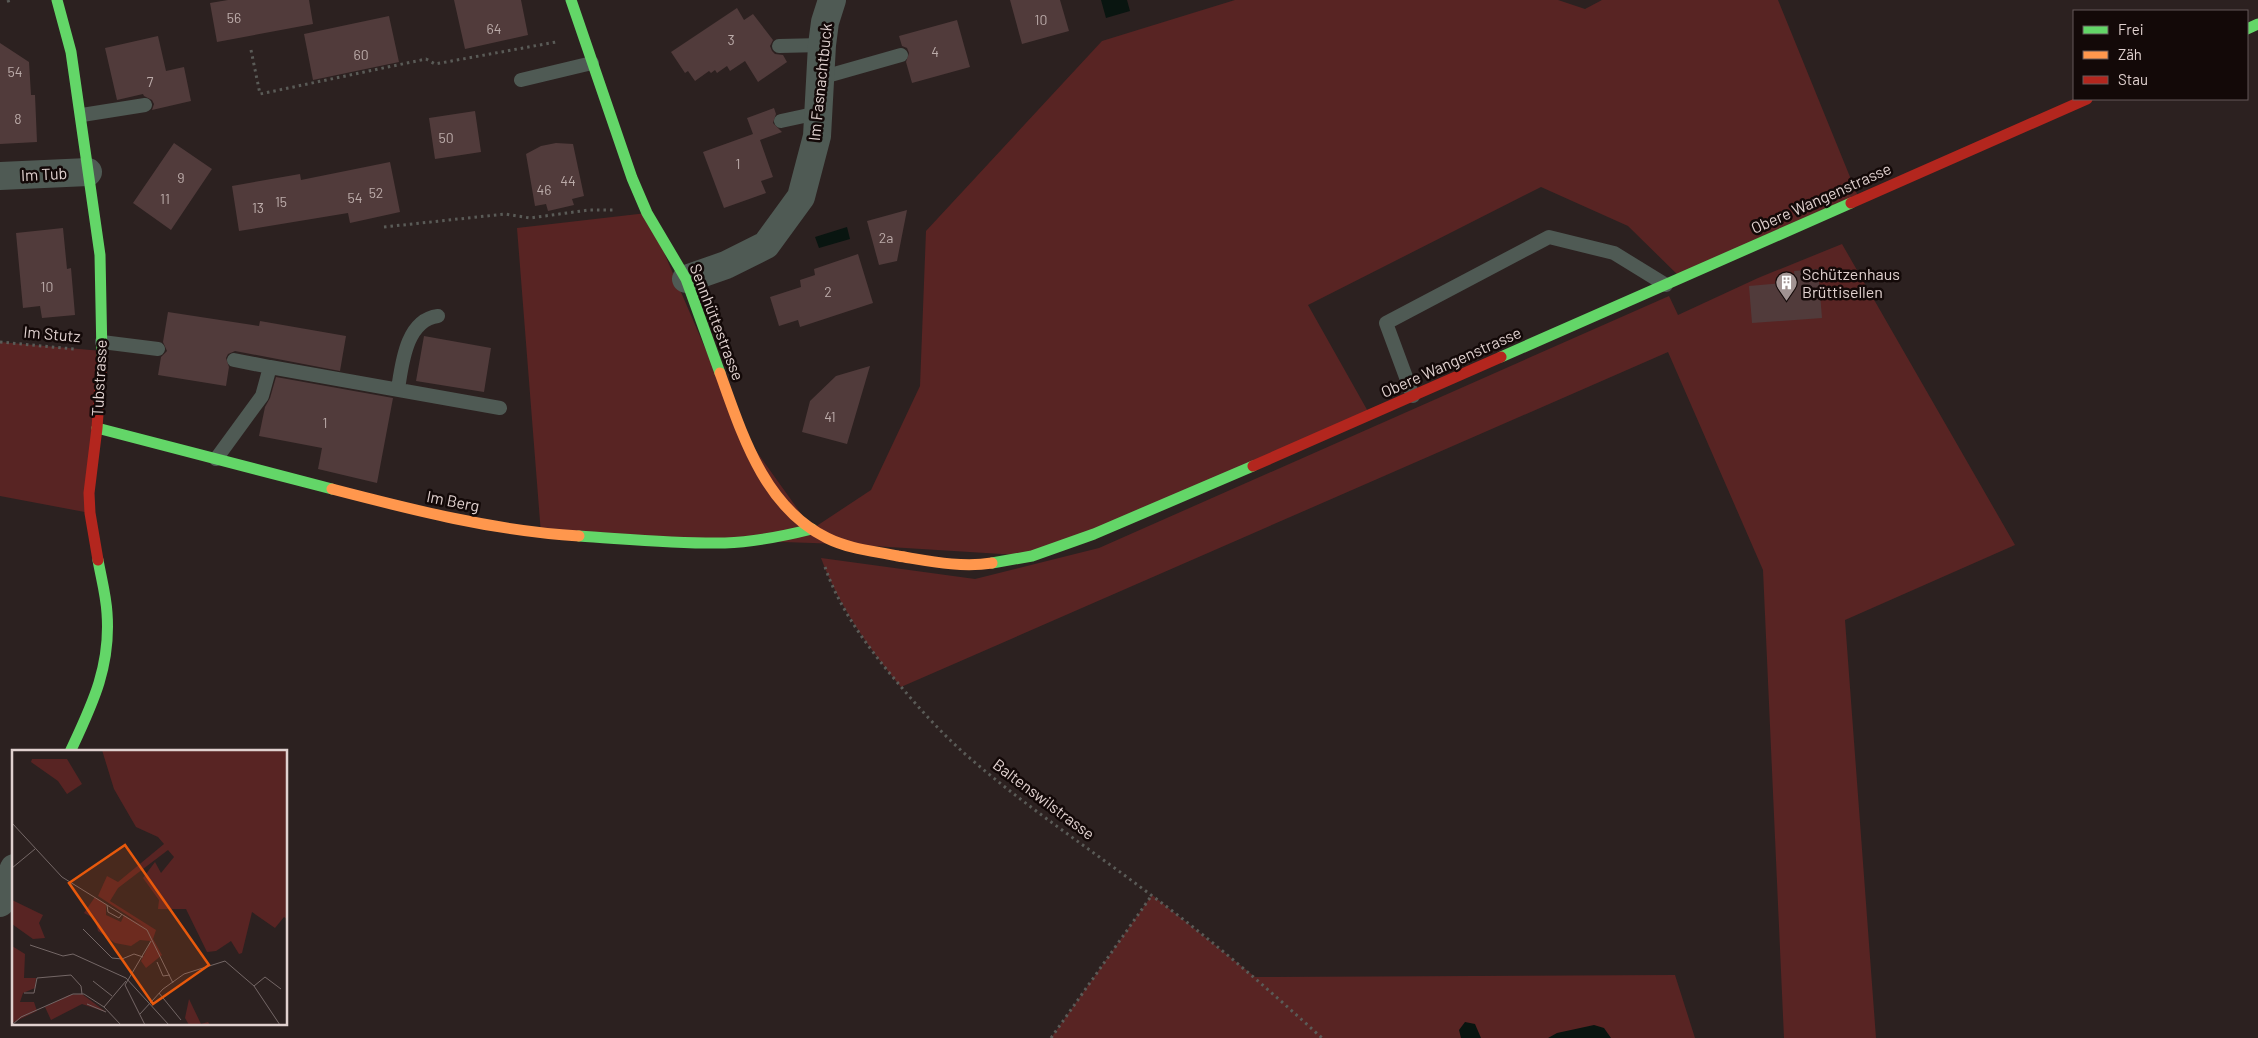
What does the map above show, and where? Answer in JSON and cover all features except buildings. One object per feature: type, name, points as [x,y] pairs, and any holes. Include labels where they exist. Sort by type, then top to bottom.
[{"type":"street","name":"Tubstrasse","points":[[57,0],[71,52],[82,115],[100,255],[102,346],[97,428],[89,493],[90,514],[107,612],[107,642],[103,670],[95,699],[71,750]]},
{"type":"street","name":"Sennhüttestrasse","points":[[571,0],[632,178],[647,213],[686,279],[739,427],[757,465],[781,502],[812,529]]},
{"type":"street","name":"Im Fasnachtbuck","points":[[686,279],[726,265],[766,245],[801,197],[817,136],[822,45],[825,22],[832,0]]},
{"type":"street","name":"Obere Wangenstrasse","points":[[812,529],[827,538],[849,546],[937,563],[979,565],[1032,556],[1094,534],[1413,396],[2086,100]]},
{"type":"street","name":"Im Tub","points":[[0,176],[88,172]]},
{"type":"street","name":"Im Berg","points":[[97,428],[417,511],[541,534],[692,543],[727,543],[782,536],[812,529]]},
{"type":"street","points":[[0,903],[12,873]]},
{"type":"lane","points":[[779,46],[822,45]]},
{"type":"lane","points":[[820,78],[901,56]]},
{"type":"lane","points":[[521,80],[592,63]]},
{"type":"lane","points":[[82,115],[145,105]]},
{"type":"lane","points":[[781,121],[818,113]]},
{"type":"lane","points":[[1413,396],[1386,323],[1549,237],[1614,253],[1666,285]]},
{"type":"lane","points":[[398,389],[403,358],[414,330],[429,317],[438,316]]},
{"type":"lane","points":[[102,346],[158,350]]},
{"type":"lane","points":[[234,360],[500,408]]},
{"type":"lane","points":[[216,459],[262,396],[270,367]]},
{"type":"path","points":[[251,50],[260,94],[426,59],[434,64],[559,42]]},
{"type":"path","points":[[384,227],[505,214],[530,218],[589,210],[622,210]]},
{"type":"path","name":"Im Stutz","points":[[0,342],[102,346]]},
{"type":"path","name":"Baltenswilstrasse","points":[[812,529],[828,575],[842,605],[877,657],[922,710],[964,753],[1152,895],[1248,972],[1322,1038]]},
{"type":"path","points":[[1051,1038],[1152,895]]},
{"type":"shaded area","points":[[1101,0],[1127,0],[1130,11],[1106,18]]},
{"type":"shaded area","points":[[1235,0],[1558,0],[1585,9],[1602,0],[1778,0],[1859,199],[1681,278],[1628,226],[1541,187],[1308,305],[1370,415],[1032,556],[841,544],[541,534],[517,228],[647,213],[739,427],[812,529],[871,490],[920,386],[926,231],[1102,41]]},
{"type":"shaded area","points":[[847,227],[850,239],[819,248],[815,237]]},
{"type":"shaded area","points":[[1842,244],[2015,545],[1845,620],[1876,1038],[1784,1038],[1763,570],[1668,352],[901,687],[855,626],[836,593],[821,558],[975,579],[1099,548],[1669,296],[1678,315],[1758,278]]},
{"type":"shaded area","points":[[0,342],[102,351],[90,513],[0,496]]},
{"type":"shaded area","points":[[1152,895],[1255,977],[1675,975],[1695,1038],[1051,1038]]},
{"type":"shaded area","points":[[1465,1022],[1475,1024],[1481,1038],[1461,1038],[1459,1030]]},
{"type":"shaded area","points":[[1594,1025],[1604,1028],[1611,1038],[1548,1038],[1557,1033]]},
{"type":"traffic: fast","points":[[57,0],[71,52],[100,255],[102,357]]},
{"type":"traffic: fast","points":[[571,0],[632,178],[647,213],[686,279],[720,373]]},
{"type":"traffic: fast","points":[[2248,29],[2258,24]]},
{"type":"traffic: fast","points":[[1501,357],[1851,203]]},
{"type":"traffic: fast","points":[[97,428],[332,489]]},
{"type":"traffic: fast","points":[[992,563],[1032,556],[1094,534],[1253,466]]},
{"type":"traffic: fast","points":[[579,536],[670,542],[725,543],[769,538],[812,529]]},
{"type":"traffic: fast","points":[[71,750],[92,702],[103,668],[106,651],[105,593],[98,560]]},
{"type":"traffic: slow","points":[[720,373],[737,420],[758,467],[771,488],[787,508],[805,525],[835,542],[862,549],[945,563],[969,565],[992,563]]},
{"type":"traffic: slow","points":[[332,489],[454,519],[516,530],[579,536]]},
{"type":"traffic: jam","points":[[1851,203],[2085,100]]},
{"type":"traffic: jam","points":[[98,560],[90,513],[89,493],[97,428],[102,357]]},
{"type":"traffic: jam","points":[[1253,466],[1501,357]]},
{"type":"place","name":"Schützenhaus Brüttisellen","points":[[1786,302]]}]
